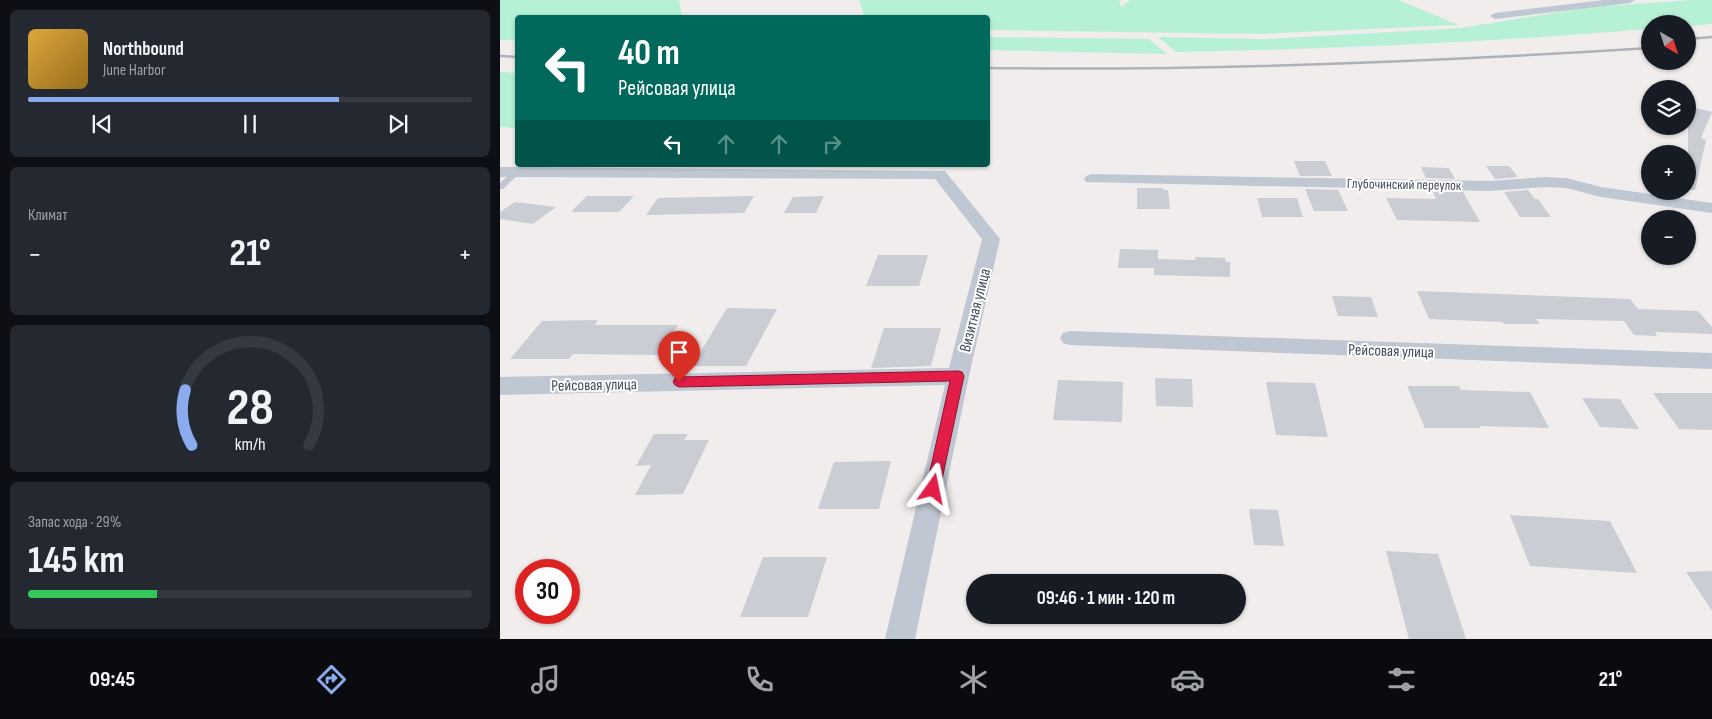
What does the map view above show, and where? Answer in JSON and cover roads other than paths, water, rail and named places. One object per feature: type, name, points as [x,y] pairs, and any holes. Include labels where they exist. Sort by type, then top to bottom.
[{"type":"street","points":[[1495,16],[1630,0]]},
{"type":"street","points":[[500,172],[517,172]]},
{"type":"street","name":"Визитная улица","points":[[517,172],[939,174],[991,239],[958,376],[900,639]]},
{"type":"street","name":"Глубочинский переулок","points":[[1092,179],[1489,186],[1553,182],[1566,183],[1601,192],[1712,208]]},
{"type":"street","name":"Рейсовая улица","points":[[1070,338],[1712,361]]},
{"type":"street","name":"Рейсовая улица","points":[[500,386],[958,376]]},
{"type":"lane","points":[[500,187],[517,172]]},
{"type":"railway","points":[[1696,38],[1712,37]]},
{"type":"railway","points":[[990,68],[1236,67],[1641,48]]},
{"type":"railway","points":[[500,56],[515,57]]}]
